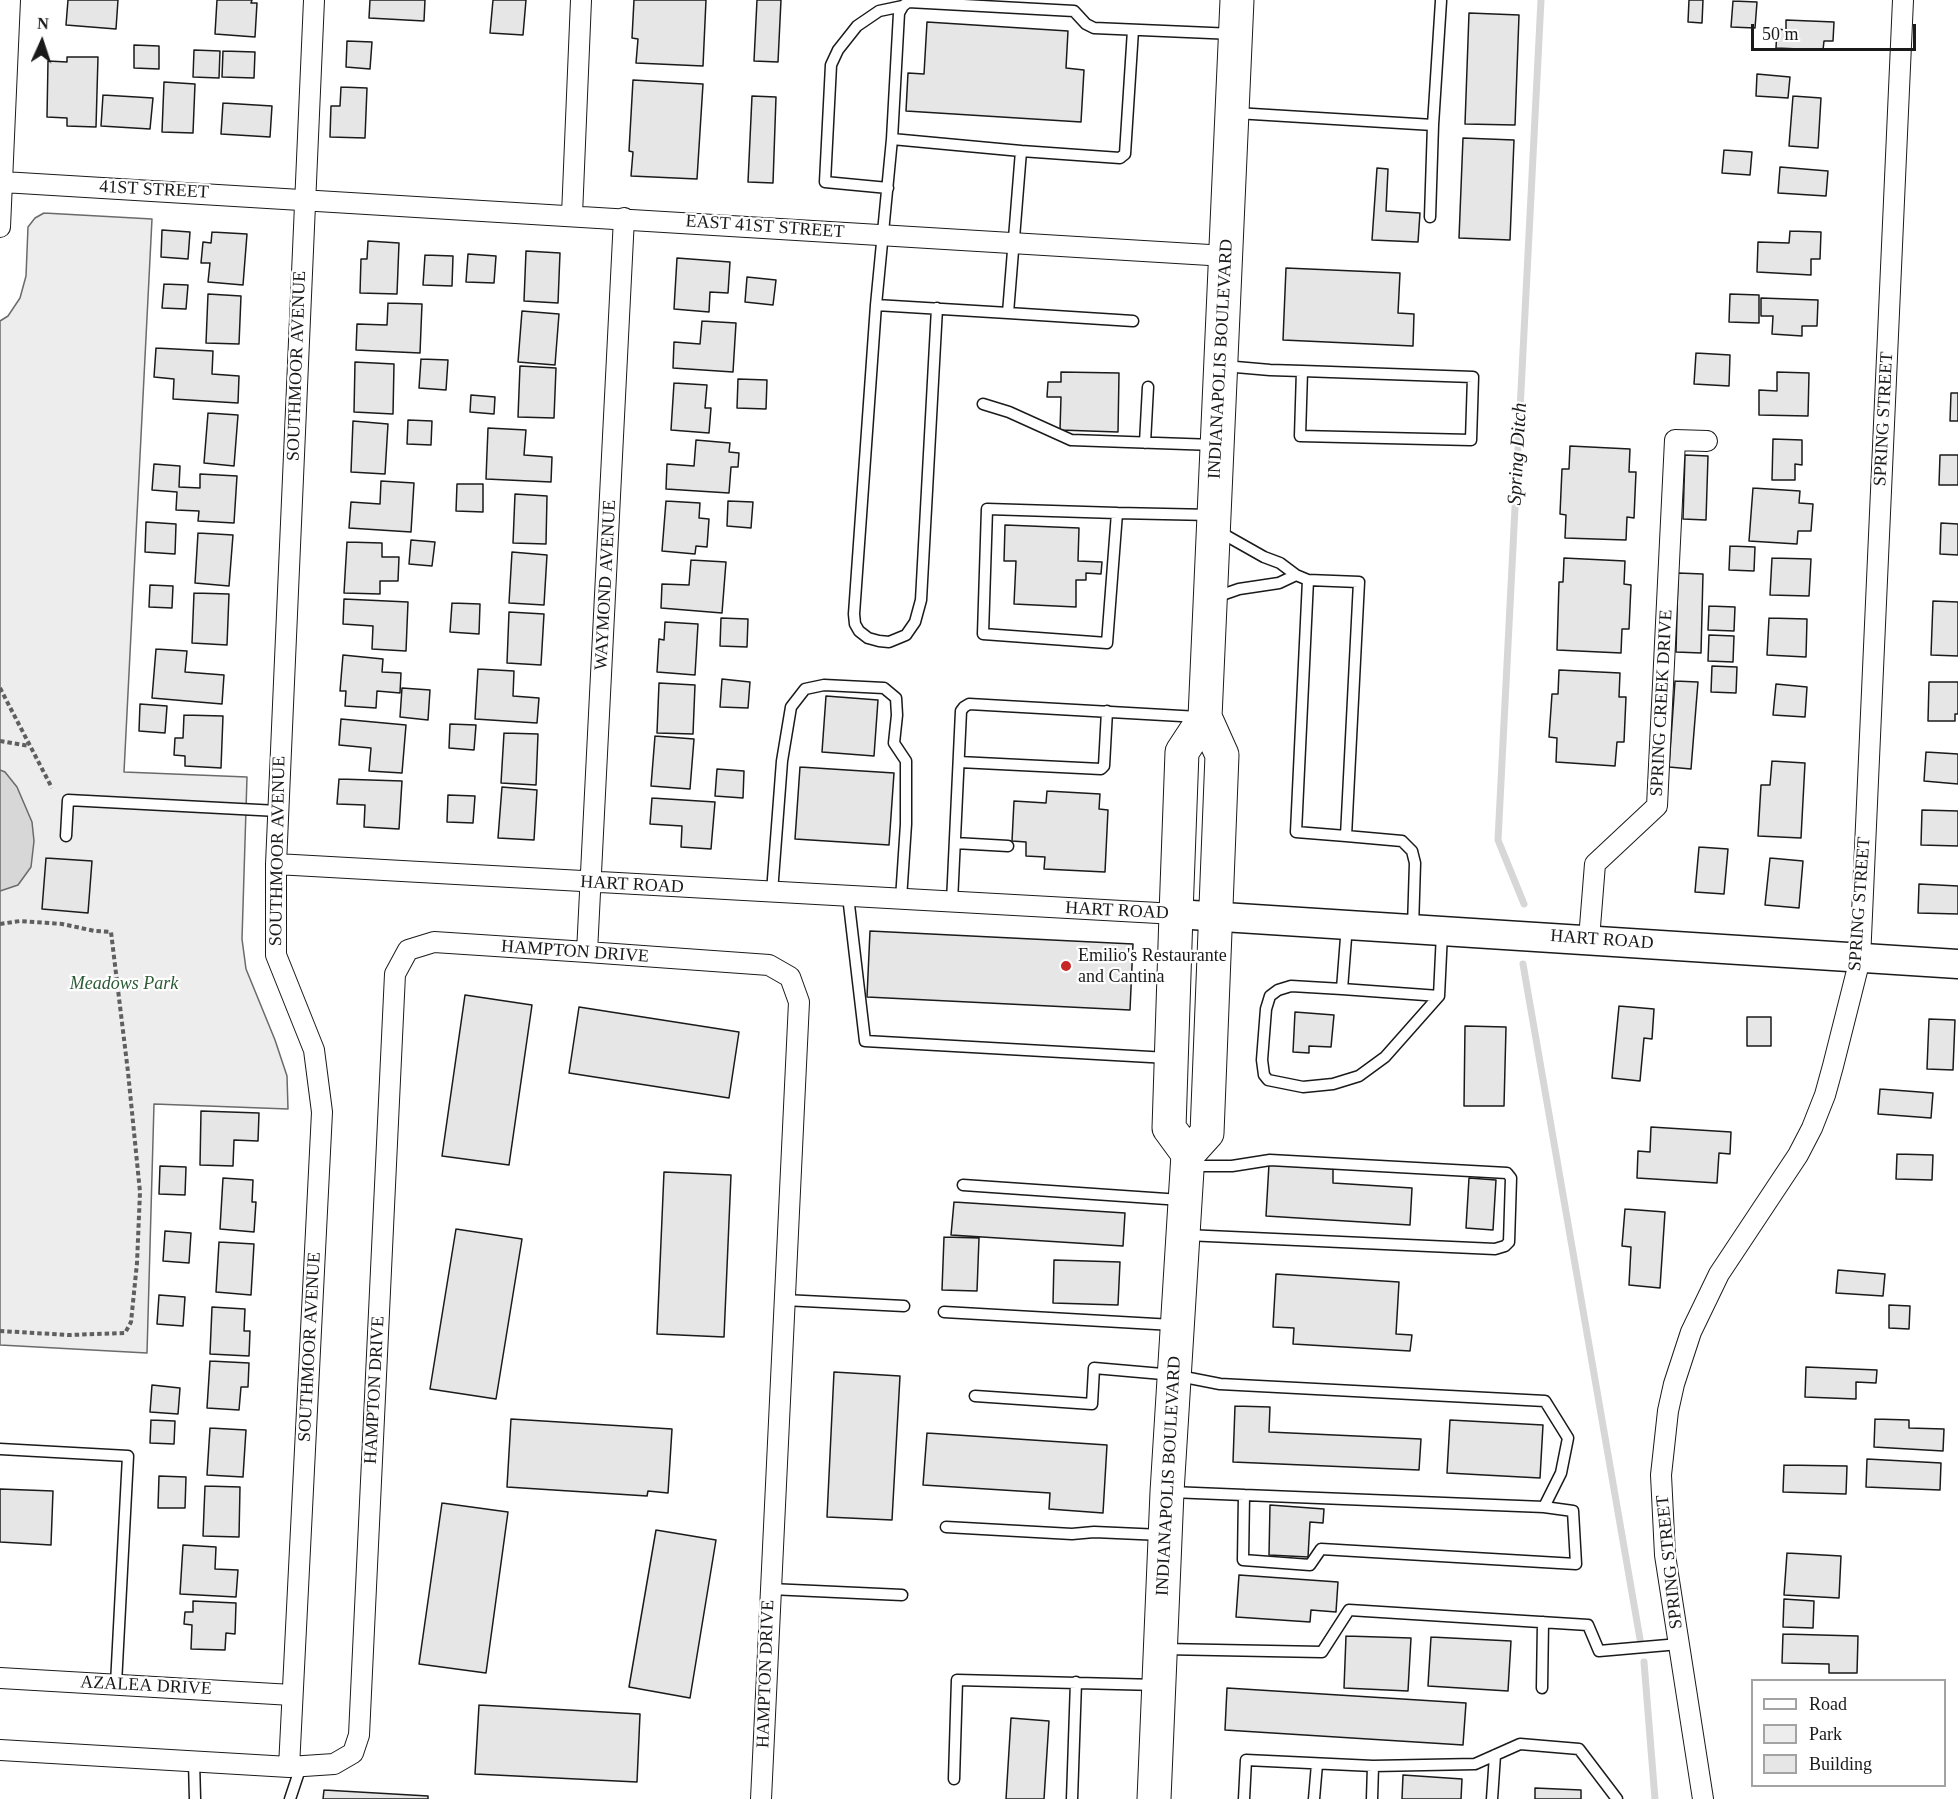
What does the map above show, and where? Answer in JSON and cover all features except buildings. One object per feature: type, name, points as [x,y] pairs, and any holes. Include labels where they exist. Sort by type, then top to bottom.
[{"type":"highway","name":"INDIANAPOLIS BOULEVARD","points":[[1154,1799],[1167,1492],[1187,1160],[1207,1133],[1222,755],[1205,717],[1237,0]]},
{"type":"highway","points":[[1187,1160],[1169,1128],[1182,752],[1205,717]]},
{"type":"street","points":[[0,227],[10,0]]},
{"type":"street","name":"SOUTHMOOR AVENUE","points":[[292,1695],[322,1112],[314,1050],[276,955],[276,864],[314,0]]},
{"type":"street","points":[[572,215],[581,0]]},
{"type":"street","name":"SPRING STREET","points":[[1703,1799],[1665,1555],[1661,1475],[1668,1411],[1691,1332],[1719,1274],[1798,1155],[1812,1128],[1831,1076],[1860,958],[1903,0]]},
{"type":"street","name":"41ST STREET","points":[[3,182],[305,199]]},
{"type":"street","name":"EAST 41ST STREET","points":[[305,199],[1226,256]]},
{"type":"street","name":"WAYMOND AVENUE","points":[[587,952],[624,218]]},
{"type":"street","name":"SPRING CREEK DRIVE","points":[[1589,939],[1595,864],[1657,806],[1675,440],[1707,441]]},
{"type":"street","name":"HART ROAD","points":[[276,864],[1216,916],[1958,964]]},
{"type":"street","name":"HAMPTON DRIVE","points":[[0,1750],[295,1767],[334,1764],[353,1753],[359,1736],[395,974],[408,950],[434,942],[769,965],[790,977],[799,1002],[761,1799]]},
{"type":"street","name":"AZALEA DRIVE","points":[[0,1678],[292,1695]]},
{"type":"street","points":[[292,1695],[295,1767]]},
{"type":"lane","points":[[1430,217],[1441,1]]},
{"type":"lane","points":[[937,308],[921,600],[915,622],[906,635],[889,642],[868,638],[859,631],[855,624],[854,614],[876,305],[892,139],[899,13],[908,2],[1074,11],[1086,24],[1094,28],[1236,34]]},
{"type":"lane","points":[[888,188],[825,182],[831,65],[838,50],[857,26],[879,11],[903,6]]},
{"type":"lane","points":[[892,139],[1120,158],[1125,154],[1133,30]]},
{"type":"lane","points":[[1232,113],[1433,125]]},
{"type":"lane","points":[[1008,313],[1021,151]]},
{"type":"lane","points":[[876,305],[1133,321]]},
{"type":"lane","points":[[1221,366],[1473,376],[1471,440],[1300,435],[1302,371]]},
{"type":"lane","points":[[1145,443],[1148,387]]},
{"type":"lane","points":[[982,404],[1009,412],[1071,440],[1217,445]]},
{"type":"lane","points":[[1117,513],[1107,643],[983,634],[987,510],[1117,513],[1214,522],[1264,557],[1280,563],[1296,575],[1308,580],[1359,582],[1353,622],[1348,706],[1345,791],[1347,836]]},
{"type":"lane","points":[[1210,599],[1239,589],[1279,583],[1296,575]]},
{"type":"lane","points":[[1308,580],[1311,619],[1305,761],[1296,832],[1402,841],[1412,850],[1415,863],[1413,928]]},
{"type":"lane","points":[[772,892],[782,761],[791,707],[805,689],[824,685],[884,688],[896,698],[894,743],[906,761],[906,824],[901,899]]},
{"type":"lane","points":[[951,902],[961,711],[969,704],[1205,717]]},
{"type":"lane","points":[[958,762],[1101,769],[1104,766],[1107,711]]},
{"type":"lane","points":[[66,836],[68,800],[278,811]]},
{"type":"lane","points":[[955,843],[1008,846]]},
{"type":"lane","points":[[848,896],[865,1041],[1171,1058]]},
{"type":"lane","points":[[1342,989],[1347,924]]},
{"type":"lane","points":[[1439,996],[1291,986],[1278,990],[1270,996],[1266,1009],[1262,1060],[1264,1075],[1268,1080],[1303,1087],[1333,1084],[1359,1076],[1385,1057],[1439,996],[1442,930]]},
{"type":"lane","points":[[1182,1235],[1495,1249],[1509,1242],[1511,1178],[1507,1173],[1270,1160],[1232,1166],[1187,1160]]},
{"type":"lane","points":[[963,1185],[1185,1200]]},
{"type":"lane","points":[[784,1300],[904,1306]]},
{"type":"lane","points":[[944,1312],[1176,1325]]},
{"type":"lane","points":[[975,1396],[1092,1404],[1094,1368],[1174,1375],[1220,1384],[1545,1401],[1568,1438],[1561,1473],[1544,1507]]},
{"type":"lane","points":[[0,1449],[128,1456],[116,1684]]},
{"type":"lane","points":[[1167,1492],[1244,1495],[1544,1507],[1573,1511],[1576,1564],[1321,1549],[1310,1565],[1243,1560],[1244,1495]]},
{"type":"lane","points":[[946,1527],[1072,1534],[1094,1532],[1165,1535]]},
{"type":"lane","points":[[770,1589],[902,1595]]},
{"type":"lane","points":[[1160,1649],[1322,1652],[1348,1610],[1588,1625],[1599,1651],[1679,1644]]},
{"type":"lane","points":[[1542,1688],[1543,1622]]},
{"type":"lane","points":[[954,1779],[957,1680],[1158,1685]]},
{"type":"lane","points":[[1072,1799],[1076,1682]]},
{"type":"lane","points":[[1244,1799],[1246,1760],[1373,1766],[1475,1764],[1520,1744],[1579,1749],[1617,1799]]},
{"type":"lane","points":[[1492,1799],[1495,1755]]},
{"type":"lane","points":[[194,1761],[195,1799]]},
{"type":"lane","points":[[1314,1799],[1317,1764]]},
{"type":"lane","points":[[1372,1799],[1373,1766]]},
{"type":"lane","points":[[291,1799],[295,1767]]},
{"type":"path","points":[[0,688],[52,788]]},
{"type":"path","points":[[0,741],[30,746]]},
{"type":"path","points":[[0,924],[20,921],[62,924],[111,932],[140,1191],[137,1263],[131,1322],[125,1333],[69,1335],[0,1330]]},
{"type":"green space","name":"Meadows Park","points":[[44,213],[152,219],[124,772],[247,777],[242,939],[246,969],[287,1076],[288,1109],[154,1104],[147,1353],[0,1345],[0,321],[8,316],[20,298],[26,276],[28,227],[35,218]]},
{"type":"shaded area","points":[[0,770],[5,772],[17,787],[32,822],[34,841],[31,867],[18,885],[0,891]]},
{"type":"waterway","name":"Spring Ditch","points":[[1524,904],[1498,840],[1541,0]]},
{"type":"waterway","points":[[1523,964],[1640,1639]]},
{"type":"waterway","points":[[1644,1662],[1655,1799]]},
{"type":"place","name":"Emilio's Restaurante and Cantina","points":[[1066,966]]}]
